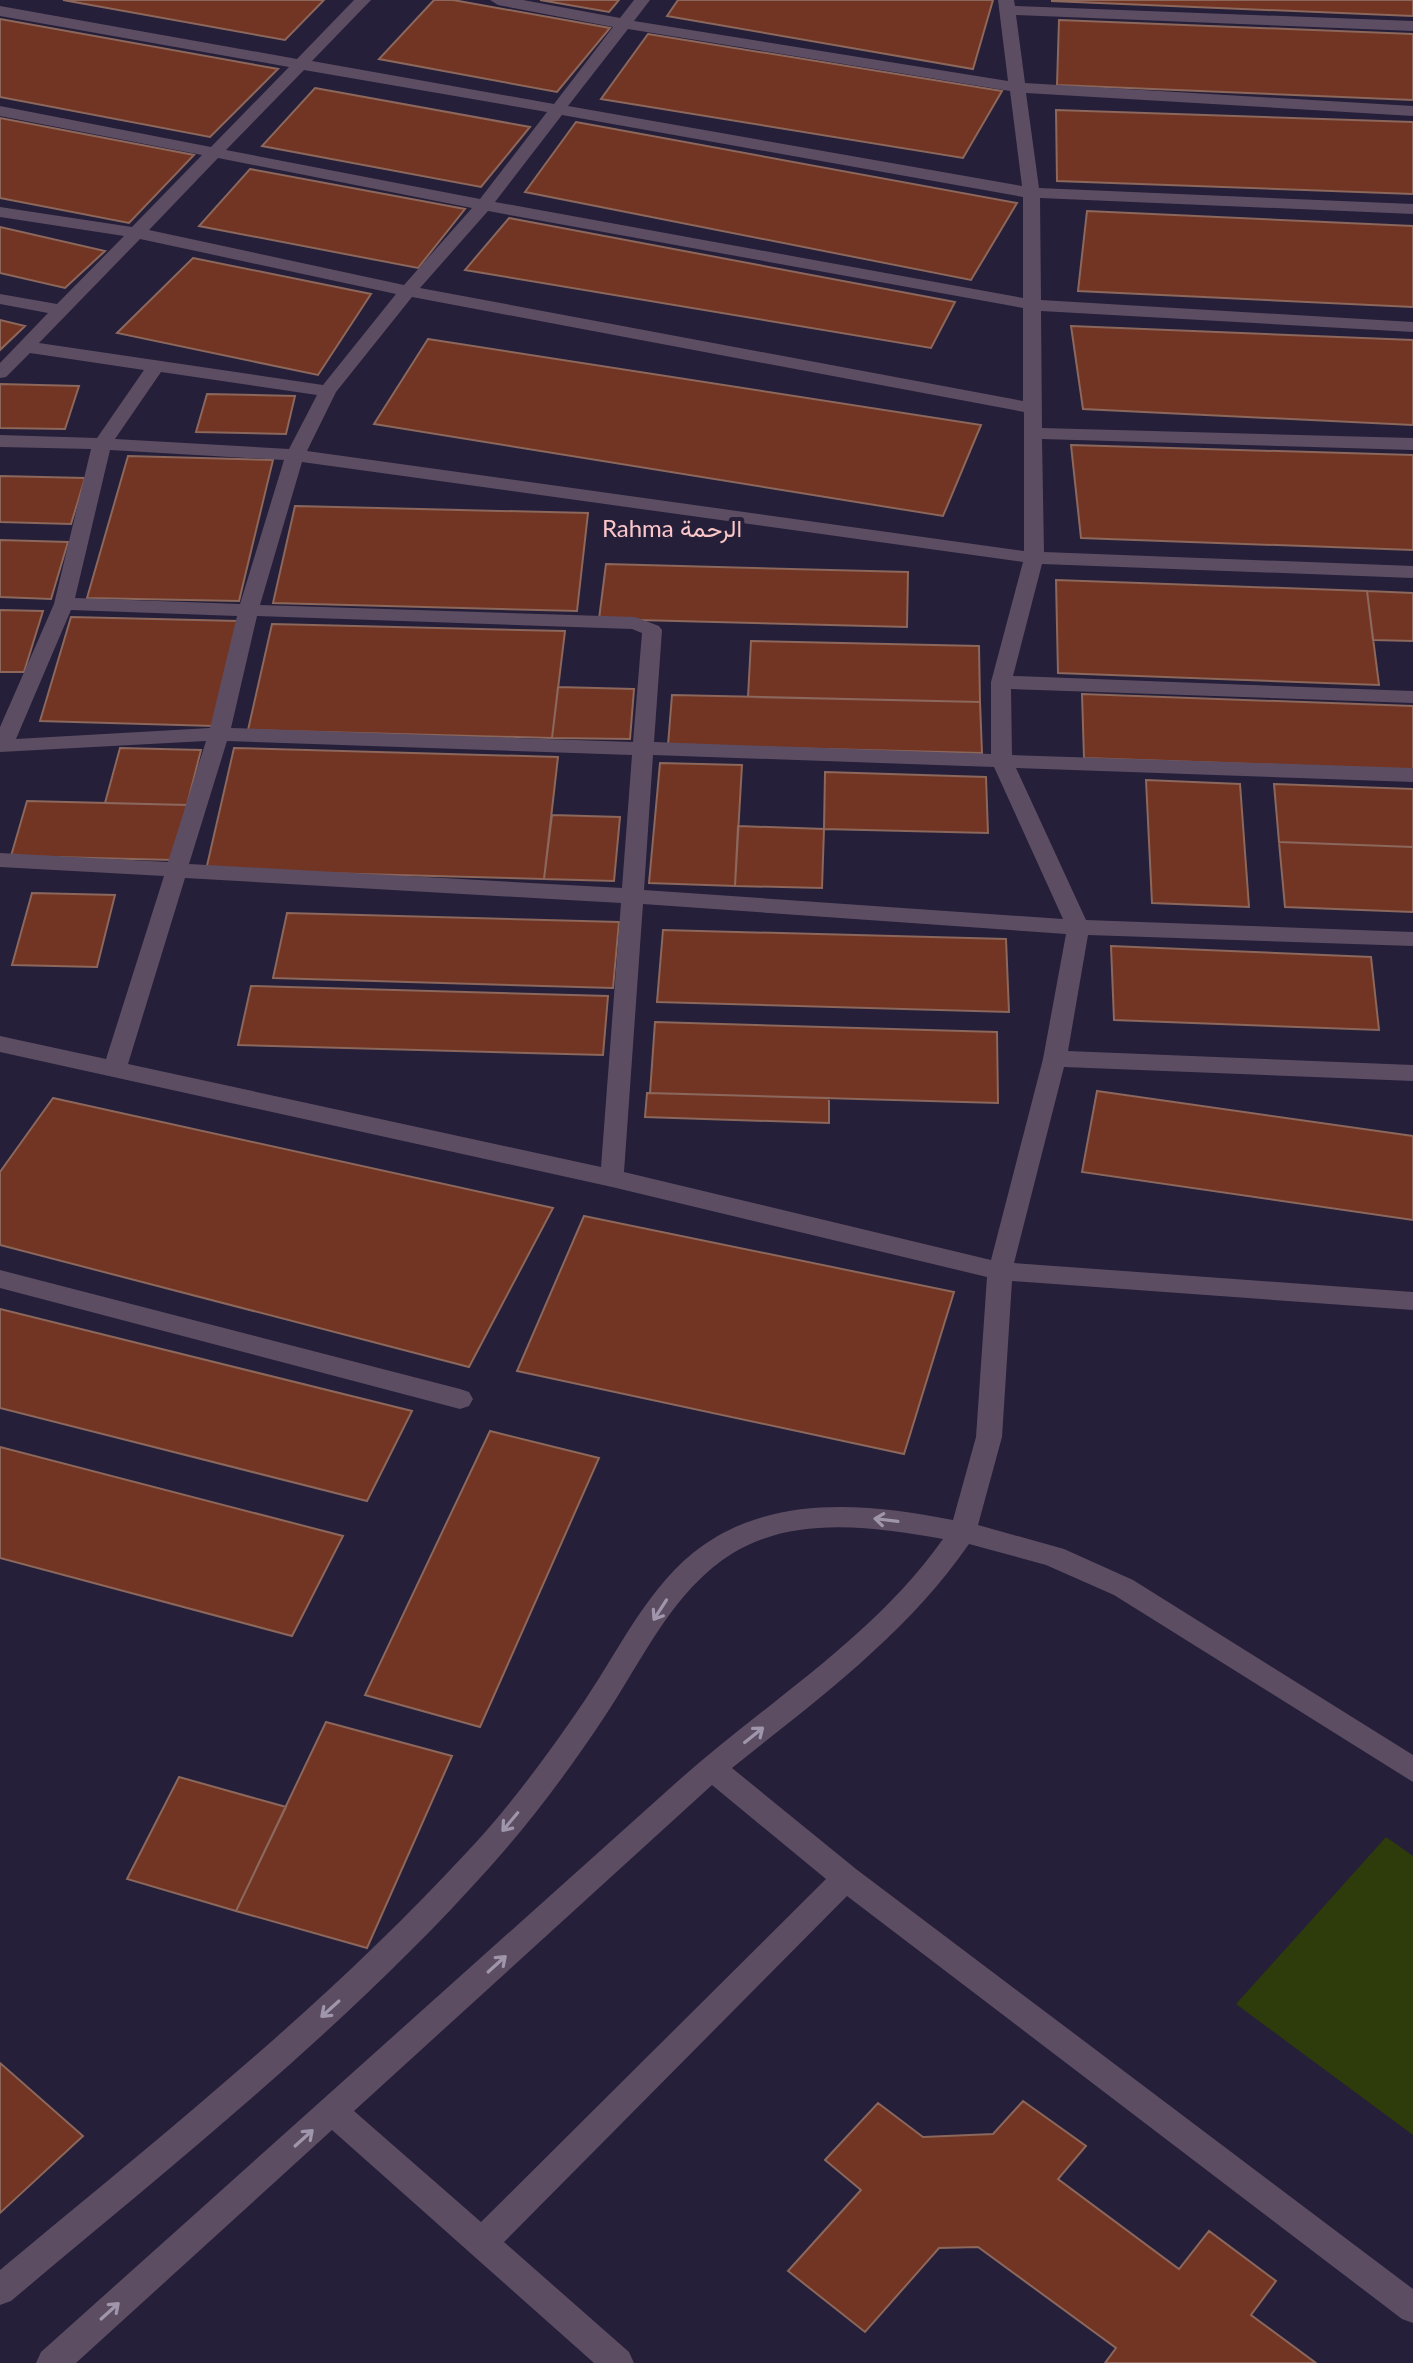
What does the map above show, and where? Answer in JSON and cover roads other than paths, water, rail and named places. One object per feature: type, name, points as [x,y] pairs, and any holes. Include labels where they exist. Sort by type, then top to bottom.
[{"type":"street","points":[[0,373],[363,0]]},
{"type":"street","points":[[498,0],[624,24],[1019,88],[1413,111]]},
{"type":"street","points":[[115,1068],[219,734],[249,608],[295,455],[328,391],[408,291],[484,205],[554,110],[642,0]]},
{"type":"street","points":[[52,2363],[712,1768],[863,1647],[930,1579],[963,1532],[989,1437],[1000,1271],[1055,1059],[1078,927],[1002,761],[1001,682],[1034,558],[1031,193],[1019,88],[1005,5],[1413,26]]},
{"type":"street","points":[[0,11],[1031,193],[1413,209]]},
{"type":"street","points":[[0,111],[484,205],[1034,305],[1413,327]]},
{"type":"street","points":[[0,212],[138,233],[408,291],[1033,408]]},
{"type":"street","points":[[0,299],[63,311]]},
{"type":"street","points":[[27,347],[328,391]]},
{"type":"street","points":[[156,366],[102,444],[64,604],[1,747],[219,734],[643,751],[1413,775]]},
{"type":"street","points":[[1034,433],[1413,444]]},
{"type":"street","points":[[0,441],[295,455],[1034,558],[1413,572]]},
{"type":"street","points":[[64,604],[635,623],[652,630],[612,1178]]},
{"type":"street","points":[[1001,682],[1413,697]]},
{"type":"street","points":[[0,860],[631,896],[1078,927],[1413,939]]},
{"type":"street","points":[[0,1044],[612,1178],[1000,1271],[1413,1301]]},
{"type":"street","points":[[1055,1059],[1413,1073]]},
{"type":"street","points":[[0,1279],[460,1399]]},
{"type":"street","points":[[0,2290],[295,2041],[390,1955],[481,1858],[557,1765],[668,1597],[704,1559],[741,1536],[794,1519],[865,1518],[963,1532],[1055,1557],[1110,1582],[1176,1618],[1413,1770]]},
{"type":"street","points":[[712,1768],[846,1878],[1413,2308]]},
{"type":"street","points":[[483,2241],[846,1878]]},
{"type":"street","points":[[333,2112],[618,2363]]},
{"type":"district","name":"Rahma الرحمة","points":[[672,529]]}]
